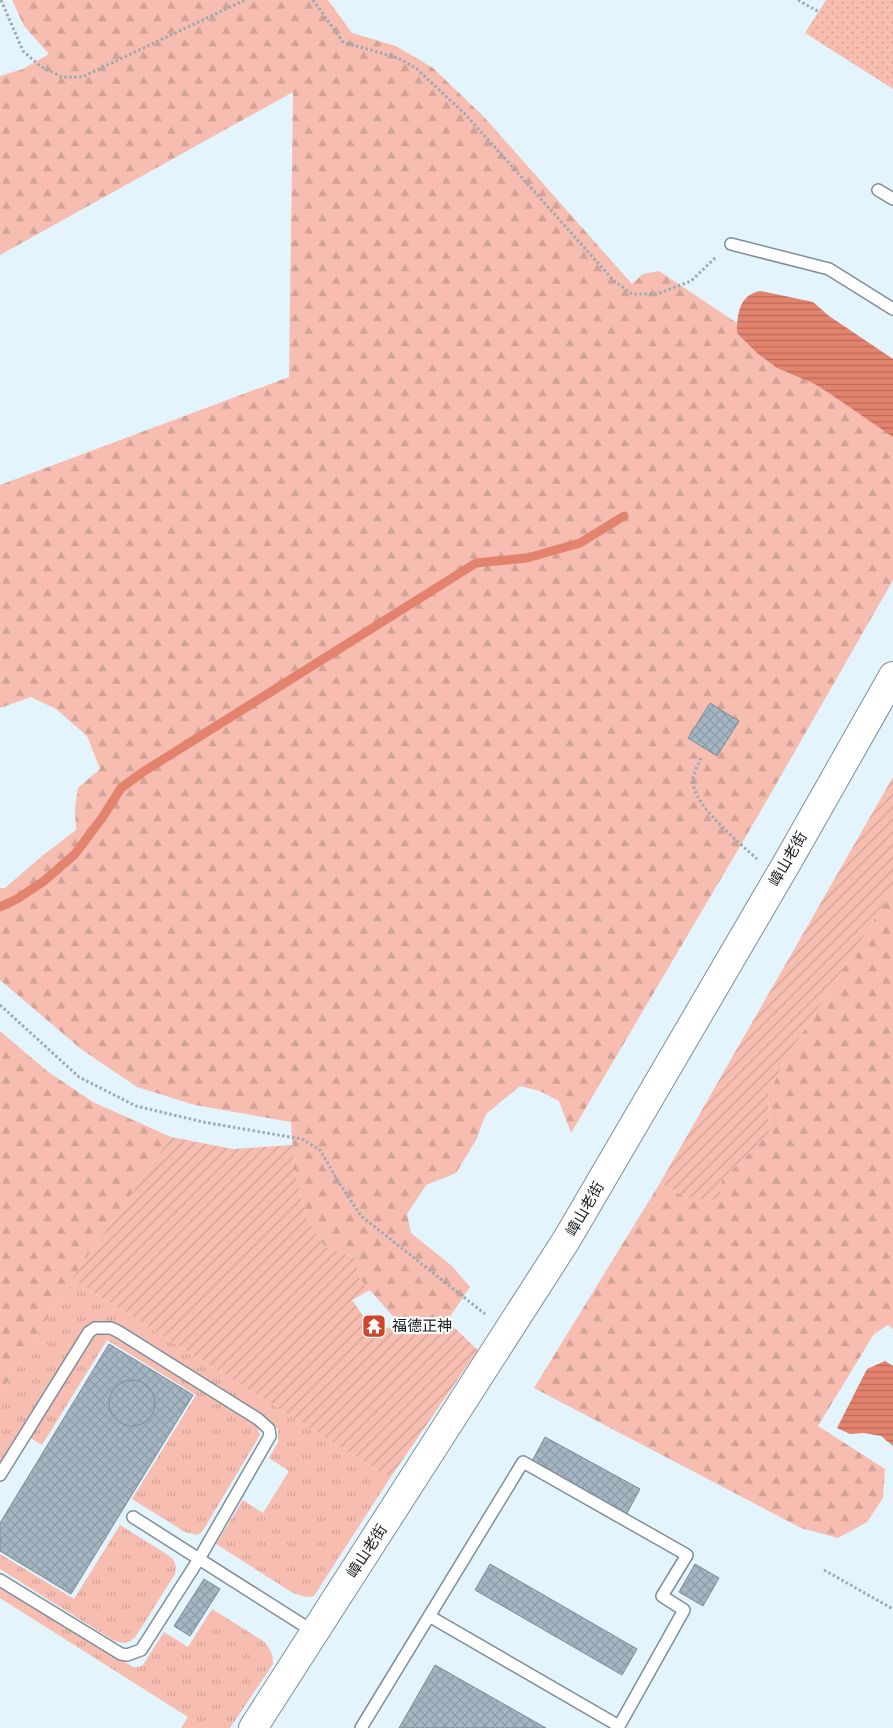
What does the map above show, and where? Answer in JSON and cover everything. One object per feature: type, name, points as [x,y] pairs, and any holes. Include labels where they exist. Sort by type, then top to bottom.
[{"type":"street","name":"嶂山老街","points":[[252,1728],[567,1240],[778,878],[893,676]]},
{"type":"lane","points":[[878,190],[893,199]]},
{"type":"lane","points":[[731,244],[829,269],[893,309]]},
{"type":"lane","points":[[0,1475],[89,1332],[95,1328],[103,1327],[120,1332],[258,1418],[269,1429],[270,1436],[267,1444],[141,1650],[128,1655],[121,1654],[0,1580]]},
{"type":"lane","points":[[361,1728],[429,1616],[523,1462],[687,1555],[662,1596],[684,1610],[618,1727],[429,1616]]},
{"type":"lane","points":[[133,1517],[314,1632]]},
{"type":"path","points":[[1,0],[23,51],[40,66],[62,76],[82,77],[245,0]]},
{"type":"path","points":[[313,0],[342,42],[398,58],[417,69],[466,115],[614,281],[632,294],[657,294],[691,281],[731,244]]},
{"type":"path","points":[[798,0],[819,12]]},
{"type":"path","points":[[701,758],[694,774],[693,782],[696,795],[708,812],[778,878]]},
{"type":"path","points":[[0,1005],[79,1077],[136,1106],[203,1122],[302,1139],[320,1150],[361,1216],[508,1332]]},
{"type":"path","points":[[824,1570],[893,1609]]},
{"type":"green space","points":[[12,0],[328,0],[352,33],[396,46],[433,68],[484,117],[632,284],[643,274],[659,271],[893,427],[893,580],[759,814],[571,1133],[559,1101],[540,1091],[520,1086],[486,1114],[476,1140],[456,1173],[426,1185],[407,1214],[411,1233],[452,1266],[470,1287],[447,1321],[423,1335],[407,1332],[359,1278],[356,1258],[325,1247],[307,1219],[294,1169],[291,1122],[195,1105],[137,1087],[81,1049],[0,980],[0,888],[5,888],[76,830],[75,808],[78,788],[100,769],[87,736],[56,709],[31,697],[0,708],[0,485],[289,377],[293,92],[0,255],[0,76],[23,69],[49,54],[24,26]]},
{"type":"green space","points":[[826,0],[893,0],[893,89],[805,33]]},
{"type":"green space","points":[[893,777],[893,890],[784,1062],[768,1095],[769,1133],[722,1180],[720,1200],[688,1198],[660,1183]]},
{"type":"green space","points":[[893,890],[893,1329],[888,1325],[874,1334],[818,1426],[885,1469],[883,1498],[867,1522],[838,1538],[801,1528],[534,1388],[660,1183],[688,1198],[722,1180],[769,1133],[768,1095],[784,1062]]},
{"type":"green space","points":[[0,1031],[47,1071],[93,1102],[171,1137],[72,1279],[0,1394]]},
{"type":"green space","points":[[171,1137],[233,1149],[293,1145],[294,1169],[307,1219],[325,1247],[356,1258],[359,1278],[370,1290],[352,1300],[376,1334],[399,1322],[407,1332],[423,1335],[447,1321],[478,1350],[390,1478],[72,1279]]},
{"type":"green space","points":[[72,1279],[390,1478],[314,1596],[306,1597],[293,1593],[216,1544],[243,1500],[263,1513],[289,1471],[269,1458],[278,1442],[278,1429],[269,1420],[112,1322],[96,1322],[84,1329],[0,1465],[0,1394]]},
{"type":"green space","points":[[93,1334],[113,1334],[249,1418],[256,1425],[260,1435],[202,1532],[197,1535],[185,1532],[132,1499],[196,1395],[107,1340],[42,1445],[29,1437]]},
{"type":"green space","points":[[120,1525],[168,1555],[176,1565],[175,1574],[136,1636],[127,1642],[121,1643],[111,1639],[0,1569],[0,1554],[74,1599]]},
{"type":"green space","points":[[0,1585],[133,1667],[143,1665],[164,1632],[188,1647],[212,1609],[263,1641],[271,1651],[273,1664],[230,1728],[181,1728],[188,1717],[0,1598]]},
{"type":"shaded area","points":[[761,291],[813,302],[829,316],[893,359],[893,437],[813,383],[777,368],[757,353],[737,333],[741,306],[748,296]]},
{"type":"shaded area","points":[[885,1361],[893,1366],[893,1446],[881,1436],[864,1433],[850,1434],[837,1428],[867,1369]]},
{"type":"building","points":[[710,703],[739,721],[717,756],[688,738]]},
{"type":"building","points":[[109,1344],[193,1395],[71,1594],[0,1551],[0,1523]]},
{"type":"building","points":[[137,1380],[141,1381],[151,1390],[154,1394],[154,1412],[145,1422],[137,1426],[127,1426],[119,1422],[110,1412],[109,1398],[113,1390],[123,1381]]},
{"type":"building","points":[[545,1437],[640,1489],[626,1515],[531,1463]]},
{"type":"building","points":[[490,1564],[637,1649],[622,1675],[475,1590]]},
{"type":"building","points":[[695,1564],[719,1578],[703,1606],[679,1592]]},
{"type":"building","points":[[204,1579],[220,1589],[190,1636],[174,1626]]},
{"type":"building","points":[[435,1665],[546,1728],[399,1728]]},
{"type":"waterway","points":[[0,907],[17,899],[44,881],[75,854],[102,818],[121,788],[143,772],[476,563],[527,558],[580,543],[624,516]]},
{"type":"place","name":"福德正神","points":[[374,1326]]}]
